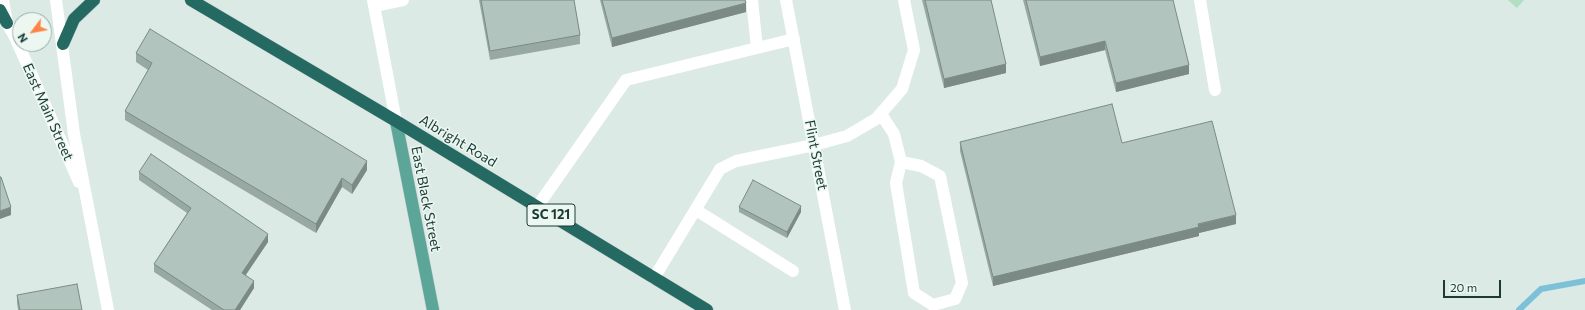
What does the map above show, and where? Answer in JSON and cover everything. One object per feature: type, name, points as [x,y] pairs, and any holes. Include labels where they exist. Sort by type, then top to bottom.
[{"type":"highway","points":[[63,44],[74,19],[94,0]]},
{"type":"highway","name":"Albright Road","points":[[191,0],[396,121],[707,310]]},
{"type":"highway","points":[[0,10],[7,22]]},
{"type":"main road","name":"East Black Street","points":[[396,121],[433,310]]},
{"type":"street","name":"East Main Street","points":[[3,0],[7,22],[15,37],[87,202]]},
{"type":"street","name":"East Main Street","points":[[56,0],[74,134],[108,310]]},
{"type":"street","points":[[374,3],[403,0]]},
{"type":"street","points":[[752,0],[758,48]]},
{"type":"street","name":"Flint Street","points":[[786,0],[845,310]]},
{"type":"street","points":[[654,278],[720,169],[736,161],[814,145],[847,136],[876,119],[881,114],[902,89],[914,50],[904,0]]},
{"type":"street","points":[[1200,0],[1214,90]]},
{"type":"street","name":"East Black Street","points":[[374,3],[396,121]]},
{"type":"street","points":[[537,207],[626,80],[794,39]]},
{"type":"street","points":[[881,114],[894,134],[901,162],[896,183],[914,293],[933,305],[955,299],[962,284],[940,176],[921,166],[901,162]]},
{"type":"street","points":[[696,210],[793,271]]},
{"type":"green space","points":[[1508,0],[1524,0],[1517,8]]},
{"type":"building","points":[[481,0],[574,0],[580,35],[490,51]]},
{"type":"building","points":[[602,0],[745,0],[746,3],[612,38]]},
{"type":"building","points":[[925,0],[991,0],[1006,64],[944,79]]},
{"type":"building","points":[[1026,0],[1173,0],[1189,65],[1116,83],[1105,41],[1040,57]]},
{"type":"building","points":[[150,29],[367,161],[352,185],[342,178],[316,224],[125,111],[152,63],[136,53]]},
{"type":"building","points":[[1112,104],[1122,143],[1212,121],[1236,215],[1198,224],[1199,227],[993,277],[960,142]]},
{"type":"building","points":[[151,154],[268,234],[242,273],[254,281],[235,310],[224,310],[154,264],[191,208],[139,172]]},
{"type":"building","points":[[0,177],[11,207],[0,211]]},
{"type":"building","points":[[753,180],[801,206],[787,232],[739,207]]},
{"type":"building","points":[[77,284],[82,310],[20,310],[17,295]]},
{"type":"waterway","points":[[1519,310],[1541,289],[1585,281]]}]
